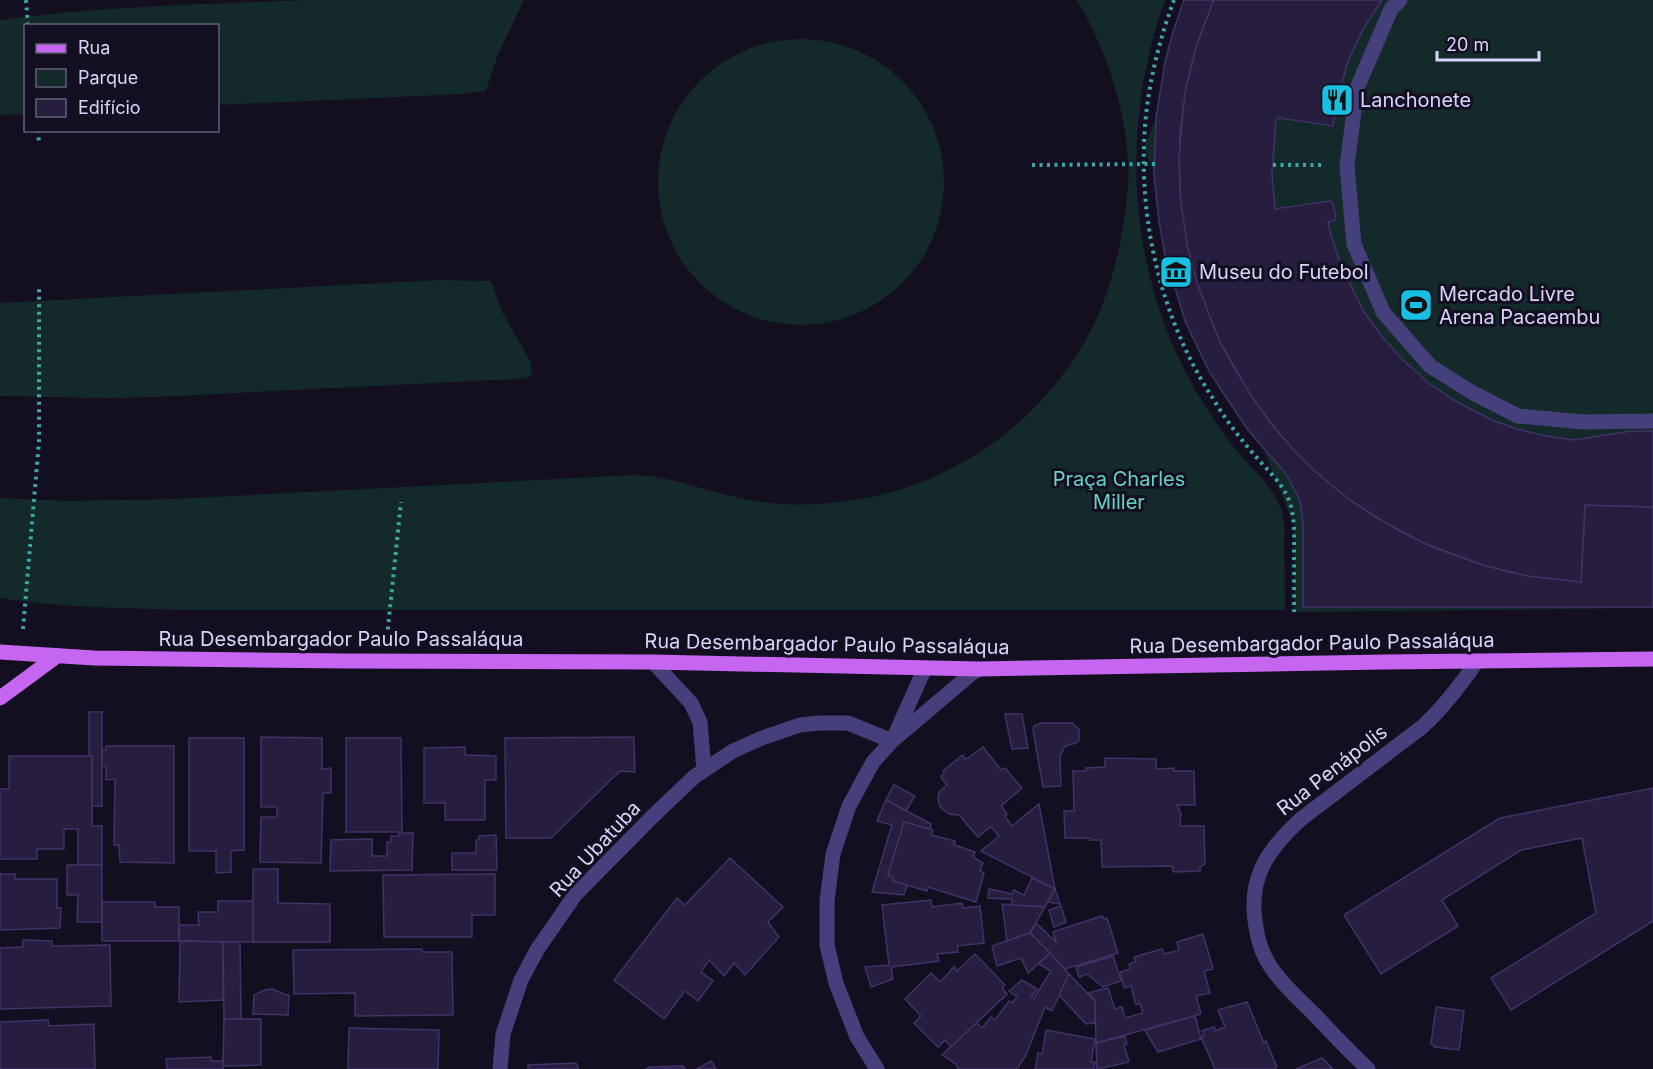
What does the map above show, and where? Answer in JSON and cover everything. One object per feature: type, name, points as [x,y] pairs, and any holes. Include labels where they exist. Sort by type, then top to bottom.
[{"type":"main road","name":"Rua Desembargador Paulo Passaláqua","points":[[0,652],[94,658],[653,662],[979,669],[1653,659]]},
{"type":"main road","points":[[0,698],[57,656]]},
{"type":"street","points":[[1400,0],[1391,9],[1357,88],[1347,166],[1354,244],[1383,312],[1430,366],[1473,393],[1518,416],[1583,422],[1653,421]]},
{"type":"street","name":"Rua Penápolis","points":[[1368,1069],[1289,989],[1266,958],[1258,940],[1253,913],[1253,897],[1257,879],[1270,852],[1284,834],[1438,713],[1477,661]]},
{"type":"street","points":[[653,662],[691,703],[700,722],[704,770]]},
{"type":"street","points":[[892,741],[925,668]]},
{"type":"street","points":[[877,1069],[857,1037],[836,982],[826,945],[827,901],[833,854],[849,806],[873,762],[892,741],[979,669]]},
{"type":"street","name":"Rua Ubatuba","points":[[500,1069],[503,1034],[521,980],[543,941],[575,895],[653,816],[704,770],[733,751],[800,725],[848,723],[892,741]]},
{"type":"path","points":[[26,0],[28,24]]},
{"type":"path","points":[[1174,0],[1153,73],[1145,128],[1144,163],[1147,207],[1157,269],[1180,338],[1196,370],[1217,406],[1239,436],[1277,480],[1289,501],[1294,525],[1294,612]]},
{"type":"path","points":[[38,132],[39,144]]},
{"type":"path","points":[[1032,165],[1155,164]]},
{"type":"path","points":[[1273,165],[1347,166]]},
{"type":"path","points":[[21,654],[39,441],[39,286]]},
{"type":"path","points":[[384,661],[401,502]]},
{"type":"green space","points":[[308,0],[524,0],[497,57],[486,91],[462,94],[219,105],[219,24],[24,24],[24,114],[0,115],[0,20],[38,15],[192,4]]},
{"type":"green space","name":"Praça Charles Miller","points":[[1077,0],[1165,0],[1151,48],[1141,97],[1137,146],[1137,196],[1143,245],[1154,294],[1171,341],[1193,386],[1213,419],[1236,450],[1274,494],[1282,511],[1285,610],[189,610],[71,606],[0,598],[0,498],[67,501],[173,499],[633,475],[671,480],[748,500],[798,505],[849,501],[902,489],[936,476],[969,459],[1027,414],[1053,387],[1075,358],[1093,326],[1108,290],[1118,252],[1128,179],[1123,120],[1105,58]]},
{"type":"green space","name":"Mercado Livre Arena Pacaembu","points":[[1184,0],[1653,0],[1653,608],[1294,612],[1294,525],[1263,448],[1228,402],[1204,363],[1189,332],[1167,266],[1154,174],[1144,147],[1156,118],[1165,62]]},
{"type":"green space","points":[[801,39],[829,42],[856,50],[880,63],[902,81],[920,103],[933,127],[941,154],[944,182],[941,210],[933,237],[920,261],[902,283],[880,301],[856,314],[829,322],[801,325],[773,322],[746,314],[722,301],[700,283],[682,261],[669,237],[661,210],[658,182],[661,154],[669,127],[682,103],[700,81],[722,63],[746,50],[773,42]]},
{"type":"green space","points":[[440,280],[491,281],[502,312],[531,362],[532,374],[526,378],[516,379],[156,397],[0,396],[0,303]]},
{"type":"building","points":[[1184,0],[1214,0],[1191,66],[1180,134],[1180,192],[1188,249],[1201,293],[1221,344],[1270,422],[1316,472],[1350,500],[1376,517],[1440,550],[1513,573],[1581,582],[1585,505],[1653,507],[1653,607],[1303,607],[1303,524],[1300,501],[1286,474],[1248,430],[1210,373],[1185,321],[1165,255],[1154,175],[1156,118],[1165,62]]},
{"type":"building","points":[[1214,0],[1382,0],[1363,29],[1347,64],[1337,100],[1333,126],[1276,119],[1272,175],[1275,209],[1330,201],[1333,203],[1336,218],[1328,222],[1331,235],[1342,268],[1364,312],[1402,359],[1430,384],[1452,399],[1492,420],[1546,436],[1573,440],[1632,431],[1653,431],[1653,507],[1585,505],[1581,582],[1528,576],[1483,565],[1426,544],[1389,525],[1350,500],[1316,472],[1270,422],[1250,394],[1221,344],[1197,282],[1188,249],[1181,203],[1179,157],[1186,88],[1197,44]]},
{"type":"building","points":[[89,712],[102,712],[102,806],[92,806]]},
{"type":"building","points":[[1005,714],[1022,714],[1028,748],[1012,749]]},
{"type":"building","points":[[1041,723],[1072,723],[1079,729],[1079,740],[1065,746],[1060,756],[1061,786],[1043,787],[1033,730],[1034,726]]},
{"type":"building","points":[[261,737],[322,738],[322,769],[331,768],[331,793],[323,793],[321,863],[260,862],[261,817],[277,817],[277,807],[261,807]]},
{"type":"building","points":[[634,737],[635,772],[620,771],[551,838],[506,838],[505,738]]},
{"type":"building","points":[[189,738],[244,738],[244,850],[231,851],[231,872],[216,873],[216,851],[189,851]]},
{"type":"building","points":[[346,738],[401,738],[402,833],[413,833],[412,870],[330,871],[331,840],[372,839],[372,856],[387,856],[387,842],[391,842],[391,836],[399,836],[399,832],[346,832]]},
{"type":"building","points":[[106,746],[174,746],[174,863],[120,862],[119,845],[114,845],[115,779],[106,780],[106,767],[102,766],[102,750],[106,750]]},
{"type":"building","points":[[465,747],[465,755],[496,756],[496,780],[485,780],[485,820],[445,820],[445,803],[424,803],[424,748]]},
{"type":"building","points":[[983,747],[1001,770],[1005,768],[1022,788],[1002,805],[1007,814],[1005,816],[1012,826],[1039,804],[1055,889],[981,851],[999,836],[992,828],[990,827],[978,837],[959,815],[949,814],[940,807],[939,792],[947,785],[941,776],[944,774],[943,771],[963,755],[965,759],[968,758]]},
{"type":"building","points":[[9,756],[92,756],[92,826],[102,826],[102,865],[78,865],[78,829],[64,829],[64,849],[37,849],[37,859],[0,859],[0,789],[9,789]]},
{"type":"building","points":[[1105,758],[1156,759],[1156,769],[1174,768],[1174,771],[1194,771],[1195,805],[1177,805],[1181,814],[1181,826],[1204,826],[1205,864],[1200,867],[1200,871],[1175,872],[1170,866],[1102,867],[1101,840],[1065,838],[1064,811],[1074,811],[1073,771],[1105,767]]},
{"type":"building","points":[[894,785],[915,796],[906,811],[886,800]]},
{"type":"building","points":[[1653,788],[1653,921],[1511,1010],[1491,978],[1596,913],[1582,838],[1521,850],[1442,900],[1458,926],[1381,974],[1344,915],[1500,818]]},
{"type":"building","points":[[886,800],[931,824],[930,829],[904,822],[888,875],[893,877],[893,881],[907,885],[904,895],[872,892],[892,825],[877,821]]},
{"type":"building","points":[[904,822],[933,830],[931,835],[955,841],[954,845],[975,852],[973,857],[983,863],[980,871],[984,873],[976,902],[928,887],[927,891],[893,881],[893,877],[888,875]]},
{"type":"building","points":[[496,835],[497,870],[452,870],[452,853],[476,853],[476,840],[479,840],[479,836]]},
{"type":"building","points":[[730,858],[783,907],[768,922],[779,937],[745,975],[734,963],[724,976],[709,960],[701,972],[713,981],[698,1001],[685,991],[664,1019],[614,980],[677,898],[685,905]]},
{"type":"building","points":[[67,865],[102,865],[102,922],[77,922],[78,895],[67,895]]},
{"type":"building","points":[[253,869],[278,869],[278,903],[330,904],[330,942],[253,942]]},
{"type":"building","points":[[0,874],[15,874],[15,879],[57,879],[57,908],[61,908],[60,928],[0,930]]},
{"type":"building","points":[[495,874],[495,915],[472,915],[472,937],[384,937],[383,875]]},
{"type":"building","points":[[1032,878],[1055,889],[1045,907],[1011,905],[1012,899],[988,898],[989,889],[1012,894],[1014,890],[1024,895]]},
{"type":"building","points":[[1055,889],[1060,904],[1048,902]]},
{"type":"building","points":[[931,900],[932,907],[962,903],[963,908],[980,906],[984,943],[957,946],[958,952],[937,954],[939,961],[891,967],[893,979],[871,987],[865,967],[889,965],[882,905]]},
{"type":"building","points":[[218,901],[253,901],[253,942],[179,941],[179,925],[199,925],[198,912],[218,912]]},
{"type":"building","points":[[102,902],[155,902],[155,907],[179,907],[179,941],[102,941]]},
{"type":"building","points":[[1002,904],[1045,907],[1030,933],[1007,941]]},
{"type":"building","points":[[1061,906],[1066,922],[1054,927],[1049,910]]},
{"type":"building","points":[[1102,916],[1104,919],[1107,918],[1118,953],[1065,969],[1030,933],[1036,923],[1056,942],[1053,932]]},
{"type":"building","points":[[1030,933],[1050,953],[1028,973],[1021,958],[997,966],[992,946]]},
{"type":"building","points":[[1203,934],[1213,969],[1204,971],[1210,993],[1196,996],[1201,1014],[1096,1043],[1095,1001],[1088,993],[1108,988],[1115,1009],[1122,1007],[1125,1018],[1143,1013],[1140,1003],[1136,1005],[1131,986],[1124,988],[1120,972],[1130,969],[1129,964],[1136,962],[1134,957],[1162,949],[1164,954],[1179,950],[1177,942]]},
{"type":"building","points":[[23,940],[52,941],[52,946],[110,945],[111,1006],[0,1009],[0,948],[23,947]]},
{"type":"building","points":[[180,941],[223,942],[223,1000],[179,1002]]},
{"type":"building","points":[[223,942],[240,942],[241,1019],[224,1019]]},
{"type":"building","points":[[422,949],[422,952],[452,952],[453,1015],[355,1016],[355,993],[294,994],[293,950]]},
{"type":"building","points":[[1050,953],[1069,974],[1052,1011],[1045,1007],[1026,1055],[1017,1069],[958,1069],[956,1064],[942,1055],[976,1023],[982,1028],[991,1017],[995,1020],[1009,1001],[1012,1003],[1017,997],[1009,991],[1022,980],[1037,989],[1031,997],[1034,998],[1051,971],[1039,964]]},
{"type":"building","points":[[975,954],[1005,985],[1002,989],[1007,994],[951,1047],[945,1040],[938,1047],[914,1023],[921,1016],[905,999],[931,973],[940,982],[954,967],[957,971]]},
{"type":"building","points":[[1113,956],[1121,981],[1103,987],[1087,974],[1079,977],[1076,967]]},
{"type":"building","points":[[1069,974],[1095,1001],[1095,1023],[1086,1024],[1059,995]]},
{"type":"building","points":[[272,989],[289,995],[288,1015],[253,1014],[254,995]]},
{"type":"building","points":[[1247,1002],[1277,1067],[1273,1069],[1215,1069],[1201,1037],[1204,1036],[1202,1031],[1214,1027],[1215,1031],[1225,1027],[1218,1010]]},
{"type":"building","points":[[1436,1007],[1464,1011],[1459,1050],[1434,1047],[1431,1044]]},
{"type":"building","points":[[1195,1016],[1201,1039],[1158,1052],[1145,1030]]},
{"type":"building","points":[[224,1019],[261,1019],[261,1065],[223,1066]]},
{"type":"building","points":[[48,1020],[49,1026],[94,1024],[95,1069],[0,1069],[0,1022]]},
{"type":"building","points":[[349,1028],[439,1030],[438,1069],[348,1069]]},
{"type":"building","points":[[1046,1030],[1095,1039],[1091,1062],[1095,1062],[1094,1069],[1035,1069],[1038,1053],[1042,1054]]},
{"type":"building","points":[[1125,1036],[1127,1044],[1124,1045],[1129,1062],[1097,1069],[1096,1043]]},
{"type":"building","points":[[211,1057],[211,1061],[223,1061],[223,1069],[167,1069],[166,1059]]},
{"type":"building","points":[[1322,1058],[1333,1069],[1296,1069]]},
{"type":"building","points":[[711,1061],[716,1069],[697,1069]]},
{"type":"building","points":[[576,1063],[579,1069],[528,1069],[528,1065]]},
{"type":"building","points":[[683,1066],[685,1069],[646,1069],[649,1067]]},
{"type":"place","name":"Lanchonete","points":[[1337,100]]},
{"type":"place","name":"Museu do Futebol","points":[[1176,272]]},
{"type":"place","name":"Mercado Livre Arena Pacaembu","points":[[1416,305]]}]
